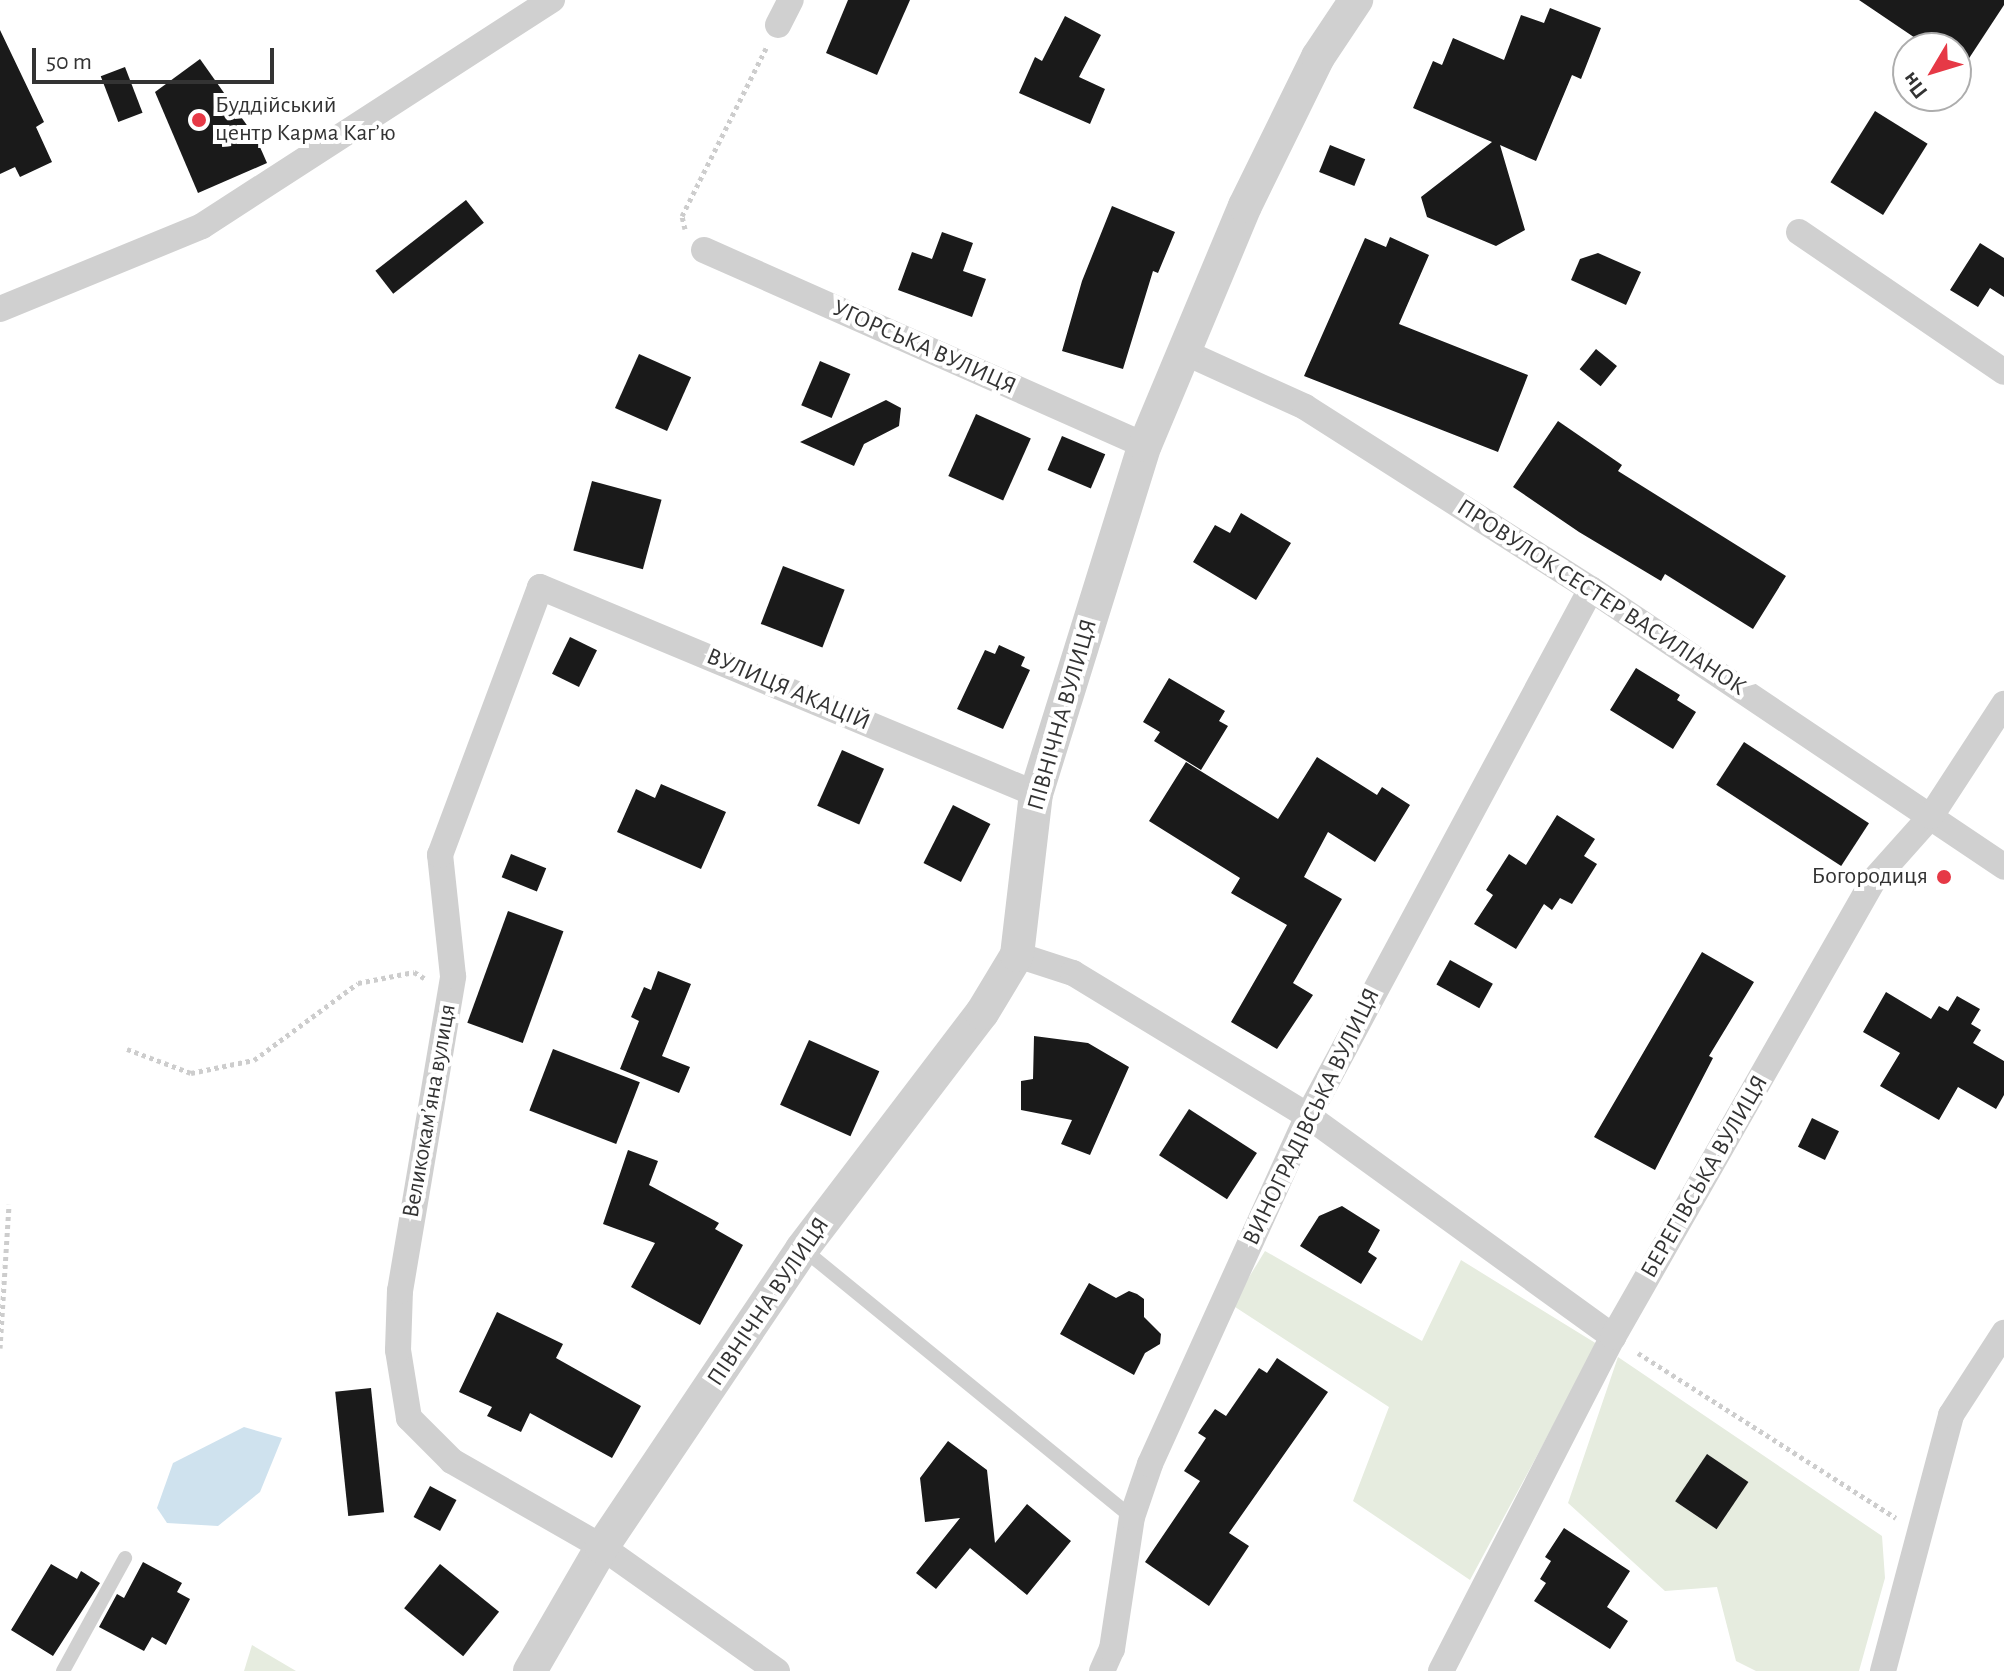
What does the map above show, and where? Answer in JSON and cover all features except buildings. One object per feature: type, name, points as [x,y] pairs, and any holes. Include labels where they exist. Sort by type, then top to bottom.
[{"type":"street","points":[[0,309],[202,226],[552,0]]},
{"type":"street","points":[[778,25],[791,0]]},
{"type":"street","name":"ПІВНІЧНА ВУЛИЦЯ","points":[[530,1671],[602,1547],[802,1249],[982,1013],[1017,955],[1036,794],[1145,445],[1245,206],[1318,57],[1356,0]]},
{"type":"street","points":[[1799,232],[2004,372]]},
{"type":"street","name":"УГОРСЬКА ВУЛИЦЯ","points":[[704,250],[1145,445]]},
{"type":"street","name":"ПРОВУЛОК СЕСТЕР ВАСИЛІАНОК","points":[[1184,352],[1305,407],[1591,589],[2004,867]]},
{"type":"street","name":"ВУЛИЦЯ АКАЦІЙ","points":[[540,587],[1036,794]]},
{"type":"street","name":"Великокамʼяна вулиця","points":[[540,587],[440,855],[450,991],[400,1291],[398,1350],[409,1418],[452,1461],[602,1547],[777,1671]]},
{"type":"street","name":"ВИНОГРАДІВСЬКА ВУЛИЦЯ","points":[[1102,1671],[1112,1649],[1132,1517],[1150,1464],[1308,1116],[1591,589]]},
{"type":"street","name":"БЕРЕГІВСЬКА ВУЛИЦЯ","points":[[1441,1671],[1613,1337],[1873,881],[1931,816],[2004,704]]},
{"type":"street","points":[[1017,955],[1073,973],[1308,1116],[1613,1337]]},
{"type":"street","points":[[1883,1671],[1951,1415],[2004,1333]]},
{"type":"lane","points":[[802,1249],[1132,1517]]},
{"type":"lane","points":[[63,1671],[125,1558]]},
{"type":"path","points":[[704,250],[687,235],[682,216],[778,25]]},
{"type":"path","points":[[127,1049],[191,1073],[254,1060],[358,983],[414,972],[450,991]]},
{"type":"path","points":[[0,1348],[9,1204]]},
{"type":"path","points":[[1613,1337],[1920,1533]]},
{"type":"shaded area","points":[[1265,1251],[1422,1341],[1461,1260],[1597,1344],[1470,1580],[1353,1501],[1389,1407],[1232,1305]]},
{"type":"shaded area","points":[[1618,1357],[1882,1536],[1885,1578],[1859,1671],[1756,1671],[1736,1661],[1717,1587],[1665,1591],[1568,1503]]},
{"type":"shaded area","points":[[252,1645],[296,1671],[244,1671]]},
{"type":"water","points":[[244,1427],[282,1438],[260,1492],[218,1526],[167,1523],[157,1508],[173,1463]]},
{"type":"place","name":"Буддійський центр Карма Кагʼю","points":[[199,120]]},
{"type":"place","name":"Богородиця","points":[[1944,877]]}]
